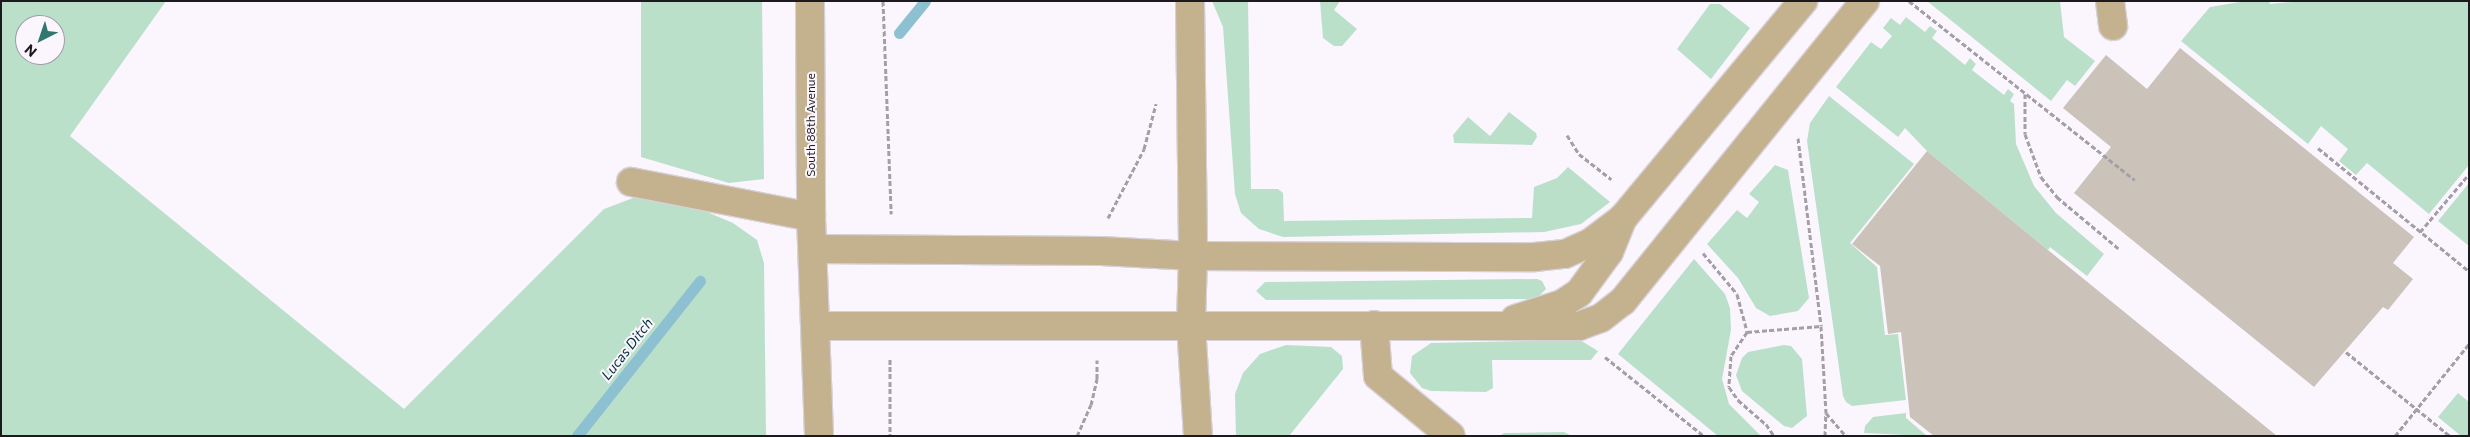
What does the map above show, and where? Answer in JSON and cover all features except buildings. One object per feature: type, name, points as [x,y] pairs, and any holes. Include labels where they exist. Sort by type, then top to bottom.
[{"type":"street","name":"South 88th Avenue","points":[[810,1],[811,216],[816,326]]},
{"type":"street","points":[[1190,1],[1193,256],[1191,324],[1198,436]]},
{"type":"street","points":[[813,250],[1101,251],[1193,256],[1542,256],[1565,254],[1582,246],[1623,218],[1803,1]]},
{"type":"street","points":[[819,436],[816,326],[1098,327],[1191,324],[1374,325],[1504,323],[1540,327],[1579,326],[1601,318],[1623,301],[1865,1]]},
{"type":"street","points":[[630,182],[811,216]]},
{"type":"street","points":[[1504,323],[1562,304],[1579,293],[1609,252],[1623,218]]},
{"type":"street","points":[[1374,325],[1378,376],[1451,436]]},
{"type":"path","points":[[883,1],[889,214],[899,214]]},
{"type":"path","points":[[1909,1],[2135,180]]},
{"type":"path","points":[[1106,225],[1144,149],[1156,94]]},
{"type":"path","points":[[2025,94],[2025,134],[2041,177],[2057,197],[2118,248]]},
{"type":"path","points":[[1797,130],[1821,326],[1826,413],[1825,436]]},
{"type":"path","points":[[1567,135],[1579,154],[1614,181]]},
{"type":"path","points":[[2318,148],[2469,271]]},
{"type":"path","points":[[2420,232],[2469,174]]},
{"type":"path","points":[[1098,218],[1108,218]]},
{"type":"path","points":[[1698,248],[1737,294],[1747,332],[1731,356],[1729,387],[1738,400],[1766,424],[1774,436]]},
{"type":"path","points":[[1747,332],[1821,326]]},
{"type":"path","points":[[2396,436],[2469,344]]},
{"type":"path","points":[[1077,436],[1097,379],[1097,350]]},
{"type":"path","points":[[2346,352],[2450,436]]},
{"type":"path","points":[[1605,357],[1704,436]]},
{"type":"path","points":[[890,363],[890,436]]},
{"type":"path","points":[[1826,413],[1846,436]]},
{"type":"green space","points":[[1,1],[166,1],[70,136],[404,409],[604,209],[633,198],[656,198],[693,206],[733,223],[757,240],[764,263],[766,436],[1,436]]},
{"type":"green space","points":[[641,1],[762,1],[764,179],[729,183],[641,157]]},
{"type":"green space","points":[[1212,1],[1248,1],[1251,189],[1278,189],[1283,193],[1284,221],[1532,218],[1534,187],[1557,178],[1568,167],[1610,202],[1581,224],[1544,232],[1283,237],[1259,229],[1241,213],[1235,194],[1223,27]]},
{"type":"green space","points":[[1320,1],[1340,1],[1334,10],[1357,29],[1342,46],[1334,46],[1323,38]]},
{"type":"green space","points":[[1927,1],[2060,1],[2064,37],[2095,61],[2075,86],[2067,80],[2051,101]]},
{"type":"green space","points":[[2246,1],[2269,1],[2270,4],[2303,1],[2469,1],[2469,165],[2429,214],[2367,163],[2356,175],[2339,161],[2348,149],[2321,126],[2308,144],[2181,41],[2210,7]]},
{"type":"green space","points":[[1710,4],[1720,4],[1750,28],[1711,79],[1677,49]]},
{"type":"green space","points":[[1906,17],[1925,32],[1930,26],[1937,31],[1932,38],[1965,65],[1970,58],[1976,64],[1972,70],[2004,95],[2008,89],[2014,94],[2010,101],[2014,104],[2016,144],[2034,186],[2056,213],[2104,254],[2087,276],[2050,247],[2048,250],[1927,151],[1905,128],[1898,137],[1836,87],[1871,42],[1881,49],[1892,36],[1883,28],[1891,18],[1900,25]]},
{"type":"green space","points":[[1829,96],[1914,164],[1850,243],[1877,267],[1885,335],[1898,334],[1906,400],[1852,406],[1846,402],[1843,396],[1807,141],[1810,123]]},
{"type":"green space","points":[[1509,112],[1536,133],[1537,137],[1532,145],[1454,143],[1453,135],[1468,117],[1490,136]]},
{"type":"green space","points":[[1775,165],[1788,170],[1809,298],[1798,311],[1770,316],[1756,308],[1738,278],[1707,244],[1737,210],[1747,218],[1759,202],[1749,194]]},
{"type":"green space","points":[[2469,183],[2469,246],[2438,221]]},
{"type":"green space","points":[[1694,259],[1725,294],[1730,308],[1731,330],[1722,379],[1729,404],[1761,436],[1718,436],[1618,354]]},
{"type":"green space","points":[[1537,279],[1542,281],[1546,289],[1536,299],[1266,300],[1256,291],[1265,282]]},
{"type":"green space","points":[[1580,340],[1598,351],[1591,360],[1492,360],[1493,388],[1486,392],[1431,391],[1422,388],[1410,373],[1412,356],[1431,343]]},
{"type":"green space","points":[[1286,345],[1331,347],[1342,356],[1343,369],[1289,436],[1236,436],[1235,394],[1243,373],[1260,354]]},
{"type":"green space","points":[[1784,345],[1791,346],[1802,359],[1807,416],[1792,428],[1784,426],[1742,391],[1736,375],[1742,358],[1748,352]]},
{"type":"green space","points":[[2458,393],[2469,402],[2469,436],[2461,436],[2438,417]]},
{"type":"green space","points":[[1906,413],[1906,418],[1927,436],[1864,433],[1865,426],[1873,417]]},
{"type":"green space","points":[[1564,432],[1572,436],[1500,436],[1504,433]]},
{"type":"waterway","name":"Lucas Ditch","points":[[899,33],[925,1]]},
{"type":"waterway","name":"Lucas Ditch","points":[[577,436],[700,281]]}]
